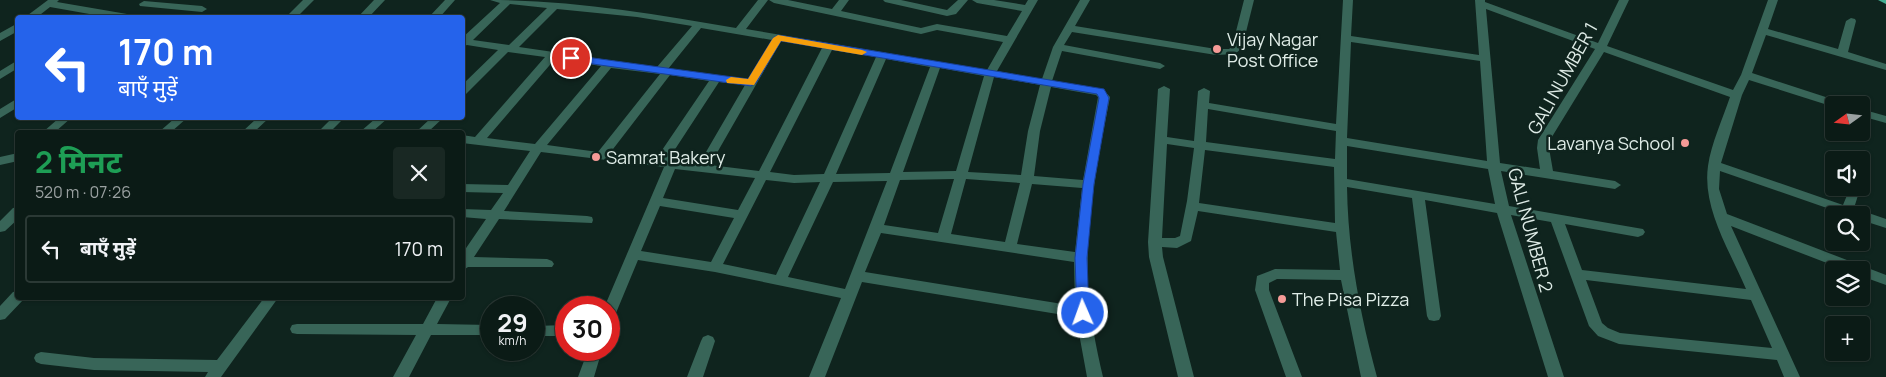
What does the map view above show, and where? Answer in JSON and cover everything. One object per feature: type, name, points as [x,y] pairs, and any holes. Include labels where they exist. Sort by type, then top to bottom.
[{"type":"street","points":[[293,15],[309,0]]},
{"type":"street","points":[[365,15],[380,0]]},
{"type":"street","points":[[436,15],[450,0]]},
{"type":"street","points":[[495,0],[636,14],[1094,90],[1104,94],[1088,184],[1081,258],[1083,313],[1095,377]]},
{"type":"street","points":[[739,31],[763,0]]},
{"type":"street","points":[[774,0],[921,31],[937,27],[1010,40]]},
{"type":"street","points":[[834,13],[844,0]]},
{"type":"street","points":[[888,0],[947,13],[952,12],[962,0]]},
{"type":"street","points":[[943,238],[990,74],[1030,5],[977,0]]},
{"type":"street","points":[[1010,247],[1027,179],[1034,131],[1046,83],[1058,47],[1085,0]]},
{"type":"street","points":[[1068,28],[1216,52],[1231,52],[1237,48],[1249,0]]},
{"type":"street","points":[[1348,0],[1340,141],[1342,228],[1347,275],[1358,334],[1369,377]]},
{"type":"street","name":"GALI NUMBER 1","points":[[1547,175],[1543,148],[1544,140],[1601,48],[1624,0]]},
{"type":"street","points":[[1772,0],[1746,75],[1736,95],[1714,165],[1713,189],[1721,217],[1792,377]]},
{"type":"street","points":[[33,15],[51,1],[114,15]]},
{"type":"street","points":[[465,40],[508,1]]},
{"type":"street","points":[[129,15],[146,2],[202,9]]},
{"type":"street","points":[[1480,2],[1601,48],[1736,95]]},
{"type":"street","name":"GALI NUMBER 2","points":[[1480,2],[1494,167],[1504,210],[1556,377]]},
{"type":"street","points":[[465,89],[555,6]]},
{"type":"street","points":[[85,15],[90,11]]},
{"type":"street","points":[[1842,53],[1851,21]]},
{"type":"street","points":[[602,155],[698,24]]},
{"type":"street","points":[[0,38],[15,28]]},
{"type":"street","points":[[1761,30],[1886,67]]},
{"type":"street","points":[[703,167],[778,38]]},
{"type":"street","points":[[1346,38],[1485,59]]},
{"type":"street","points":[[465,42],[751,83]]},
{"type":"street","points":[[715,267],[830,46]]},
{"type":"street","points":[[1058,47],[1160,66]]},
{"type":"street","points":[[478,141],[553,55]]},
{"type":"street","points":[[780,280],[828,179],[882,56]]},
{"type":"street","points":[[465,260],[538,148],[608,64]]},
{"type":"street","points":[[0,76],[15,65]]},
{"type":"street","points":[[817,377],[876,228],[936,65]]},
{"type":"street","points":[[1746,75],[1825,100]]},
{"type":"street","points":[[616,296],[656,201],[666,163],[716,79]]},
{"type":"street","points":[[1164,89],[1155,242],[1156,258],[1186,377]]},
{"type":"street","points":[[1155,242],[1182,242],[1186,238],[1194,206],[1201,145],[1204,91]]},
{"type":"street","points":[[0,115],[15,103]]},
{"type":"street","points":[[1203,105],[1341,128]]},
{"type":"street","points":[[1870,115],[1886,120]]},
{"type":"street","points":[[51,130],[63,120]]},
{"type":"street","points":[[167,130],[179,120]]},
{"type":"street","points":[[250,130],[261,120]]},
{"type":"street","points":[[326,130],[336,120]]},
{"type":"street","points":[[368,130],[380,120]]},
{"type":"street","points":[[424,130],[435,120]]},
{"type":"street","points":[[465,139],[703,167],[763,176],[828,179],[895,175],[961,175],[1088,184]]},
{"type":"street","points":[[1162,140],[1340,164]]},
{"type":"street","points":[[1340,141],[1615,185]]},
{"type":"street","points":[[0,161],[15,158]]},
{"type":"street","points":[[1714,165],[1835,206]]},
{"type":"street","points":[[1341,182],[1638,232]]},
{"type":"street","points":[[465,188],[511,190]]},
{"type":"street","points":[[1418,196],[1434,316]]},
{"type":"street","points":[[656,201],[742,215]]},
{"type":"street","points":[[1194,206],[1342,228]]},
{"type":"street","points":[[0,228],[15,213]]},
{"type":"street","points":[[465,213],[587,220]]},
{"type":"street","points":[[1721,217],[1836,261]]},
{"type":"street","points":[[1556,218],[1596,326],[1610,335],[1619,338],[1781,355]]},
{"type":"street","points":[[1870,218],[1886,224]]},
{"type":"street","points":[[876,228],[1081,258]]},
{"type":"street","points":[[633,255],[715,267],[849,294]]},
{"type":"street","points":[[465,263],[547,264]]},
{"type":"street","points":[[1294,377],[1262,290],[1262,280],[1275,274],[1347,275]]},
{"type":"street","points":[[1577,274],[1755,295]]},
{"type":"street","points":[[1870,274],[1886,280]]},
{"type":"street","points":[[857,276],[1083,313]]},
{"type":"street","points":[[0,314],[15,299]]},
{"type":"street","points":[[41,358],[94,364],[217,371],[270,300]]},
{"type":"street","points":[[402,377],[443,300]]},
{"type":"street","points":[[296,329],[480,330]]},
{"type":"street","points":[[695,377],[708,341]]},
{"type":"street","points":[[586,377],[591,361]]},
{"type":"slow traffic","points":[[731,80],[751,83],[778,38],[862,52]]},
{"type":"place","name":"Vijay Nagar Post Office","points":[[1217,49]]},
{"type":"place","name":"Lavanya School","points":[[1685,143]]},
{"type":"place","name":"Samrat Bakery","points":[[596,157]]},
{"type":"place","name":"The Pisa Pizza","points":[[1282,299]]},
{"type":"route","points":[[571,58],[751,83],[778,38],[1100,92],[1104,94],[1104,98],[1088,184],[1081,258],[1083,313]]}]
